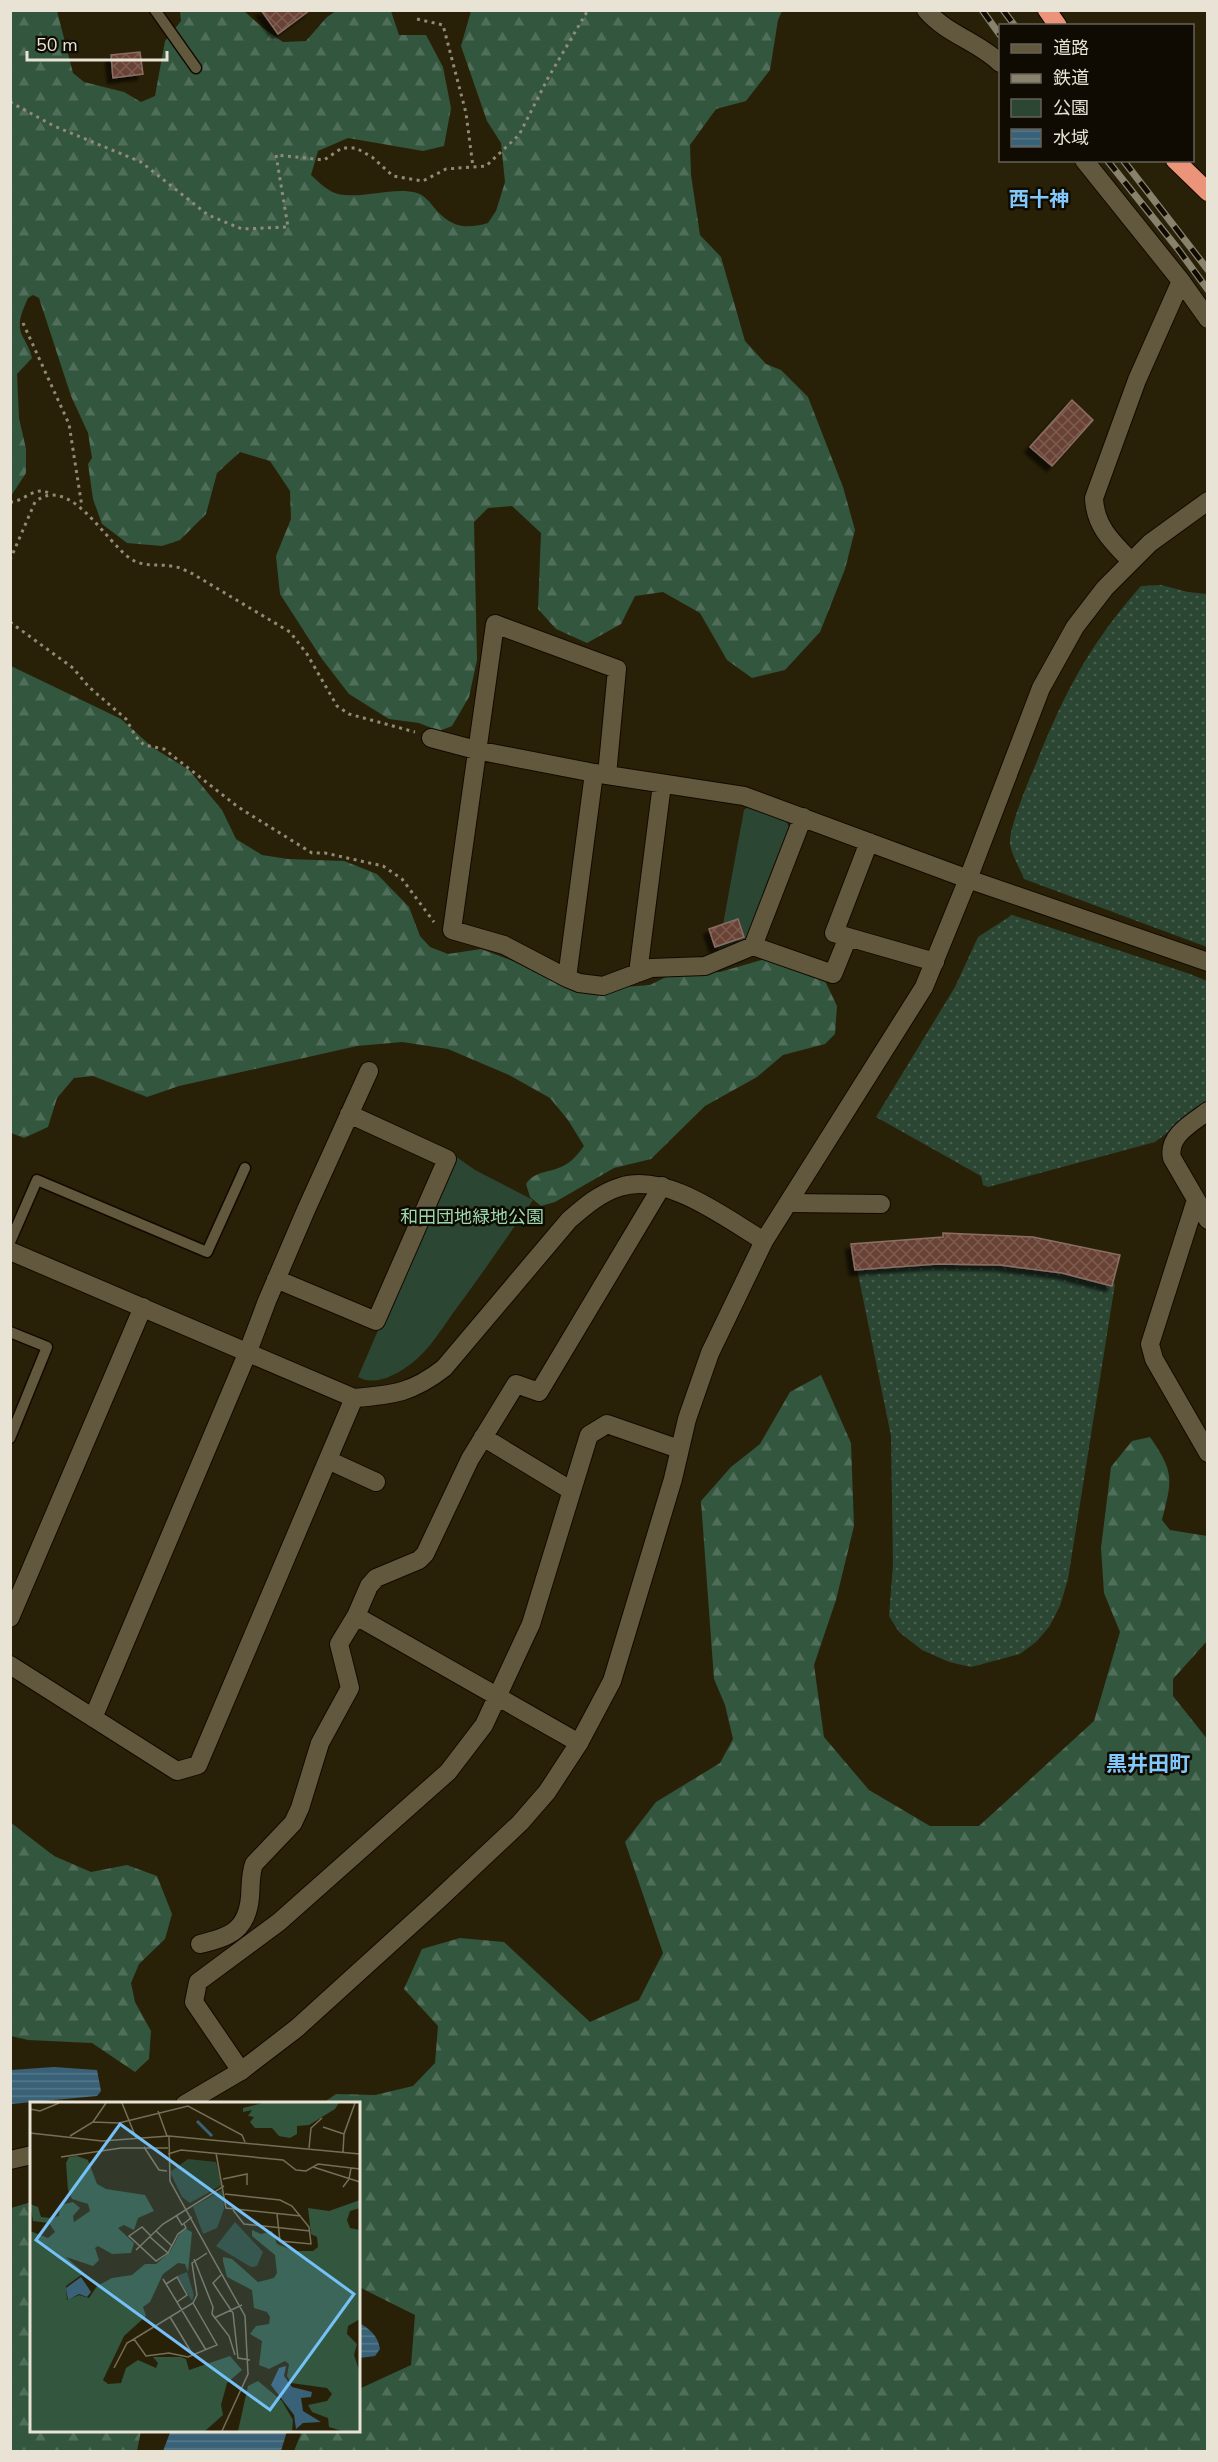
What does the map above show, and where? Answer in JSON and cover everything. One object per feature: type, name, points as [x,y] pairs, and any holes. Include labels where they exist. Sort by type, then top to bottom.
[{"type":"highway","points":[[1047,10],[1057,24]]},
{"type":"highway","points":[[1177,162],[1205,184]]},
{"type":"street","points":[[926,10],[935,21],[991,54],[999,62]]},
{"type":"street","points":[[1086,162],[1181,281],[1208,319]]},
{"type":"street","points":[[1131,561],[1100,525],[1095,511],[1094,498],[1137,380],[1181,281]]},
{"type":"street","points":[[187,2102],[241,2071],[297,2028],[520,1823],[547,1792],[579,1743],[612,1681],[673,1479],[679,1449],[710,1353],[764,1241],[924,987],[1041,688],[1075,627],[1105,588],[1131,561],[1176,523],[1208,501]]},
{"type":"street","points":[[567,978],[617,669],[495,624],[452,930],[504,945],[567,978],[579,983],[603,986],[651,968],[705,966],[753,946],[832,974],[848,937]]},
{"type":"street","points":[[431,738],[476,750],[601,774],[744,796],[968,879],[1208,962]]},
{"type":"street","points":[[638,973],[662,784]]},
{"type":"street","points":[[753,946],[803,817]]},
{"type":"street","points":[[870,842],[834,933],[935,962]]},
{"type":"street","points":[[93,1718],[247,1354],[276,1279],[369,1071]]},
{"type":"street","points":[[1208,1111],[1178,1135],[1171,1146],[1172,1158],[1208,1220]]},
{"type":"street","points":[[276,1279],[376,1321],[447,1159],[349,1114]]},
{"type":"street","points":[[10,1251],[354,1398],[389,1395],[416,1388],[444,1368],[550,1240],[586,1205],[621,1187],[642,1184],[662,1186],[685,1195],[764,1241]]},
{"type":"street","points":[[200,1944],[233,1933],[244,1922],[248,1911],[251,1872],[254,1864],[293,1823],[300,1808],[320,1743],[350,1688],[339,1644],[356,1616],[369,1586],[376,1578],[419,1560],[425,1554],[483,1437],[516,1384],[539,1392],[662,1186]]},
{"type":"street","points":[[1196,1200],[1150,1344],[1154,1359],[1208,1453]]},
{"type":"street","points":[[789,1203],[881,1204]]},
{"type":"street","points":[[10,1618],[17,1583],[143,1307]]},
{"type":"street","points":[[10,1665],[177,1771],[198,1765],[354,1398]]},
{"type":"street","points":[[241,2071],[194,2002],[198,1982],[279,1922],[448,1772],[484,1725],[531,1624],[589,1435],[607,1424],[679,1449]]},
{"type":"street","points":[[483,1437],[572,1491]]},
{"type":"street","points":[[328,1460],[376,1482]]},
{"type":"street","points":[[356,1616],[579,1743]]},
{"type":"street","points":[[10,2160],[30,2155]]},
{"type":"lane","points":[[155,10],[196,69]]},
{"type":"lane","points":[[10,1242],[37,1180],[207,1252],[245,1168]]},
{"type":"lane","points":[[10,1332],[46,1347],[10,1438]]},
{"type":"path","points":[[10,102],[54,126],[141,162],[208,214],[242,229],[288,227],[276,155],[324,160],[342,148],[356,148],[372,157],[393,176],[423,181],[446,169],[486,166],[519,135],[548,78],[588,10]]},
{"type":"path","points":[[417,20],[442,25],[466,113],[473,167]]},
{"type":"path","points":[[23,323],[69,424],[81,507]]},
{"type":"path","points":[[10,502],[15,502],[38,491],[45,491],[81,507],[118,549],[132,560],[150,566],[177,567],[194,574],[290,632],[307,654],[337,706],[349,714],[404,728],[431,738]]},
{"type":"path","points":[[10,560],[35,501],[51,495]]},
{"type":"path","points":[[10,622],[73,668],[89,687],[126,719],[136,737],[144,745],[164,749],[238,807],[312,853],[325,853],[383,866],[402,879],[437,926],[444,930],[452,930]]},
{"type":"green space","points":[[10,11],[57,11],[73,73],[84,82],[124,92],[141,102],[155,96],[165,41],[181,21],[180,11],[244,11],[283,42],[306,41],[327,17],[336,11],[391,11],[399,35],[426,35],[443,67],[451,108],[444,146],[423,151],[348,138],[318,151],[311,175],[326,188],[338,194],[359,195],[395,191],[417,193],[426,198],[449,221],[461,226],[473,226],[488,223],[496,211],[505,182],[501,143],[487,121],[461,46],[471,11],[782,11],[778,20],[770,70],[746,101],[716,109],[690,145],[691,175],[700,235],[721,257],[745,341],[766,364],[781,370],[808,397],[843,487],[855,530],[845,569],[820,632],[785,670],[752,678],[727,660],[700,613],[663,592],[635,596],[621,624],[587,643],[556,629],[538,609],[541,533],[512,506],[488,508],[474,522],[477,660],[469,697],[452,726],[439,731],[419,723],[389,719],[349,694],[322,659],[280,594],[276,556],[291,519],[290,491],[270,461],[240,452],[217,473],[206,514],[180,540],[162,546],[127,543],[102,524],[93,499],[88,464],[92,458],[88,433],[71,396],[39,298],[33,295],[28,298],[20,326],[32,358],[17,374],[19,418],[26,449],[26,473],[11,496]]},
{"type":"green space","points":[[1161,585],[1207,594],[1207,947],[1024,879],[1010,844],[1019,806],[1055,719],[1078,673],[1106,630],[1141,586]]},
{"type":"green space","points":[[11,666],[121,719],[152,747],[189,770],[222,810],[236,839],[262,855],[288,859],[344,861],[377,874],[409,907],[420,936],[430,947],[448,954],[481,949],[535,969],[556,983],[586,990],[650,985],[666,977],[686,972],[720,972],[765,959],[790,963],[825,981],[837,1006],[835,1034],[825,1044],[783,1055],[757,1077],[705,1106],[651,1159],[614,1168],[555,1202],[541,1206],[530,1197],[526,1184],[538,1174],[566,1164],[575,1158],[584,1146],[568,1120],[550,1098],[509,1075],[448,1049],[402,1042],[357,1046],[179,1086],[147,1097],[93,1076],[74,1078],[57,1098],[48,1127],[24,1138],[11,1133]]},
{"type":"green space","points":[[748,807],[786,821],[789,827],[747,941],[718,952],[744,810]]},
{"type":"green space","points":[[1012,915],[1207,981],[1207,1102],[1155,1142],[988,1187],[983,1185],[981,1176],[876,1117],[955,987],[978,937]]},
{"type":"green space","name":"和田団地緑地公園","points":[[455,1156],[475,1170],[533,1200],[424,1352],[393,1375],[379,1380],[365,1380],[358,1377],[452,1158]]},
{"type":"green space","points":[[902,1263],[1016,1263],[1115,1284],[1068,1579],[1060,1606],[1049,1627],[1036,1642],[1020,1654],[971,1667],[949,1662],[922,1650],[899,1632],[889,1616],[893,1565],[891,1436],[857,1269]]},
{"type":"green space","points":[[821,1375],[851,1443],[854,1526],[836,1600],[814,1665],[824,1737],[869,1790],[930,1826],[979,1826],[1094,1721],[1120,1632],[1104,1593],[1101,1548],[1111,1467],[1132,1441],[1150,1437],[1164,1460],[1169,1486],[1162,1520],[1170,1530],[1207,1536],[1207,1641],[1173,1679],[1173,1696],[1208,1740],[1207,2451],[294,2451],[302,2432],[360,2432],[360,2389],[411,2365],[415,2315],[360,2288],[360,2102],[324,2102],[336,2094],[375,2095],[413,2086],[435,2063],[438,2026],[404,1989],[422,1949],[460,1938],[504,1942],[590,2022],[639,2000],[663,1953],[625,1842],[656,1802],[720,1763],[733,1739],[725,1705],[714,1679],[701,1501],[731,1467],[760,1444],[790,1392]]},
{"type":"green space","points":[[10,1822],[54,1856],[91,1872],[127,1865],[157,1876],[172,1914],[165,1939],[139,1964],[131,1983],[135,2002],[151,2031],[149,2059],[135,2072],[92,2043],[28,2040],[11,2036]]},
{"type":"green space","points":[[30,2202],[30,2432],[141,2432],[137,2451],[11,2451],[11,2208]]},
{"type":"water","points":[[54,2067],[97,2070],[101,2091],[97,2096],[11,2104],[11,2070]]},
{"type":"water","points":[[360,2323],[370,2330],[377,2340],[380,2349],[375,2356],[360,2358]]},
{"type":"water","points":[[170,2432],[287,2432],[281,2451],[163,2451]]},
{"type":"building","points":[[261,10],[310,10],[278,34]]},
{"type":"building","points":[[140,52],[143,74],[113,78],[111,55]]},
{"type":"building","points":[[1072,400],[1093,420],[1052,466],[1030,447]]},
{"type":"building","points":[[738,919],[744,937],[715,947],[709,929]]},
{"type":"building","points":[[943,1233],[1033,1237],[1120,1255],[1112,1286],[1062,1273],[1000,1265],[937,1264],[855,1270],[851,1244],[943,1237]]},
{"type":"railway","points":[[982,10],[999,34]]},
{"type":"railway","points":[[1003,10],[1014,24]]},
{"type":"railway","points":[[1109,162],[1208,290]]},
{"type":"railway","points":[[1125,162],[1208,270]]},
{"type":"district","name":"西十神","points":[[1039,199]]},
{"type":"district","name":"黒井田町","points":[[1148,1764]]}]
